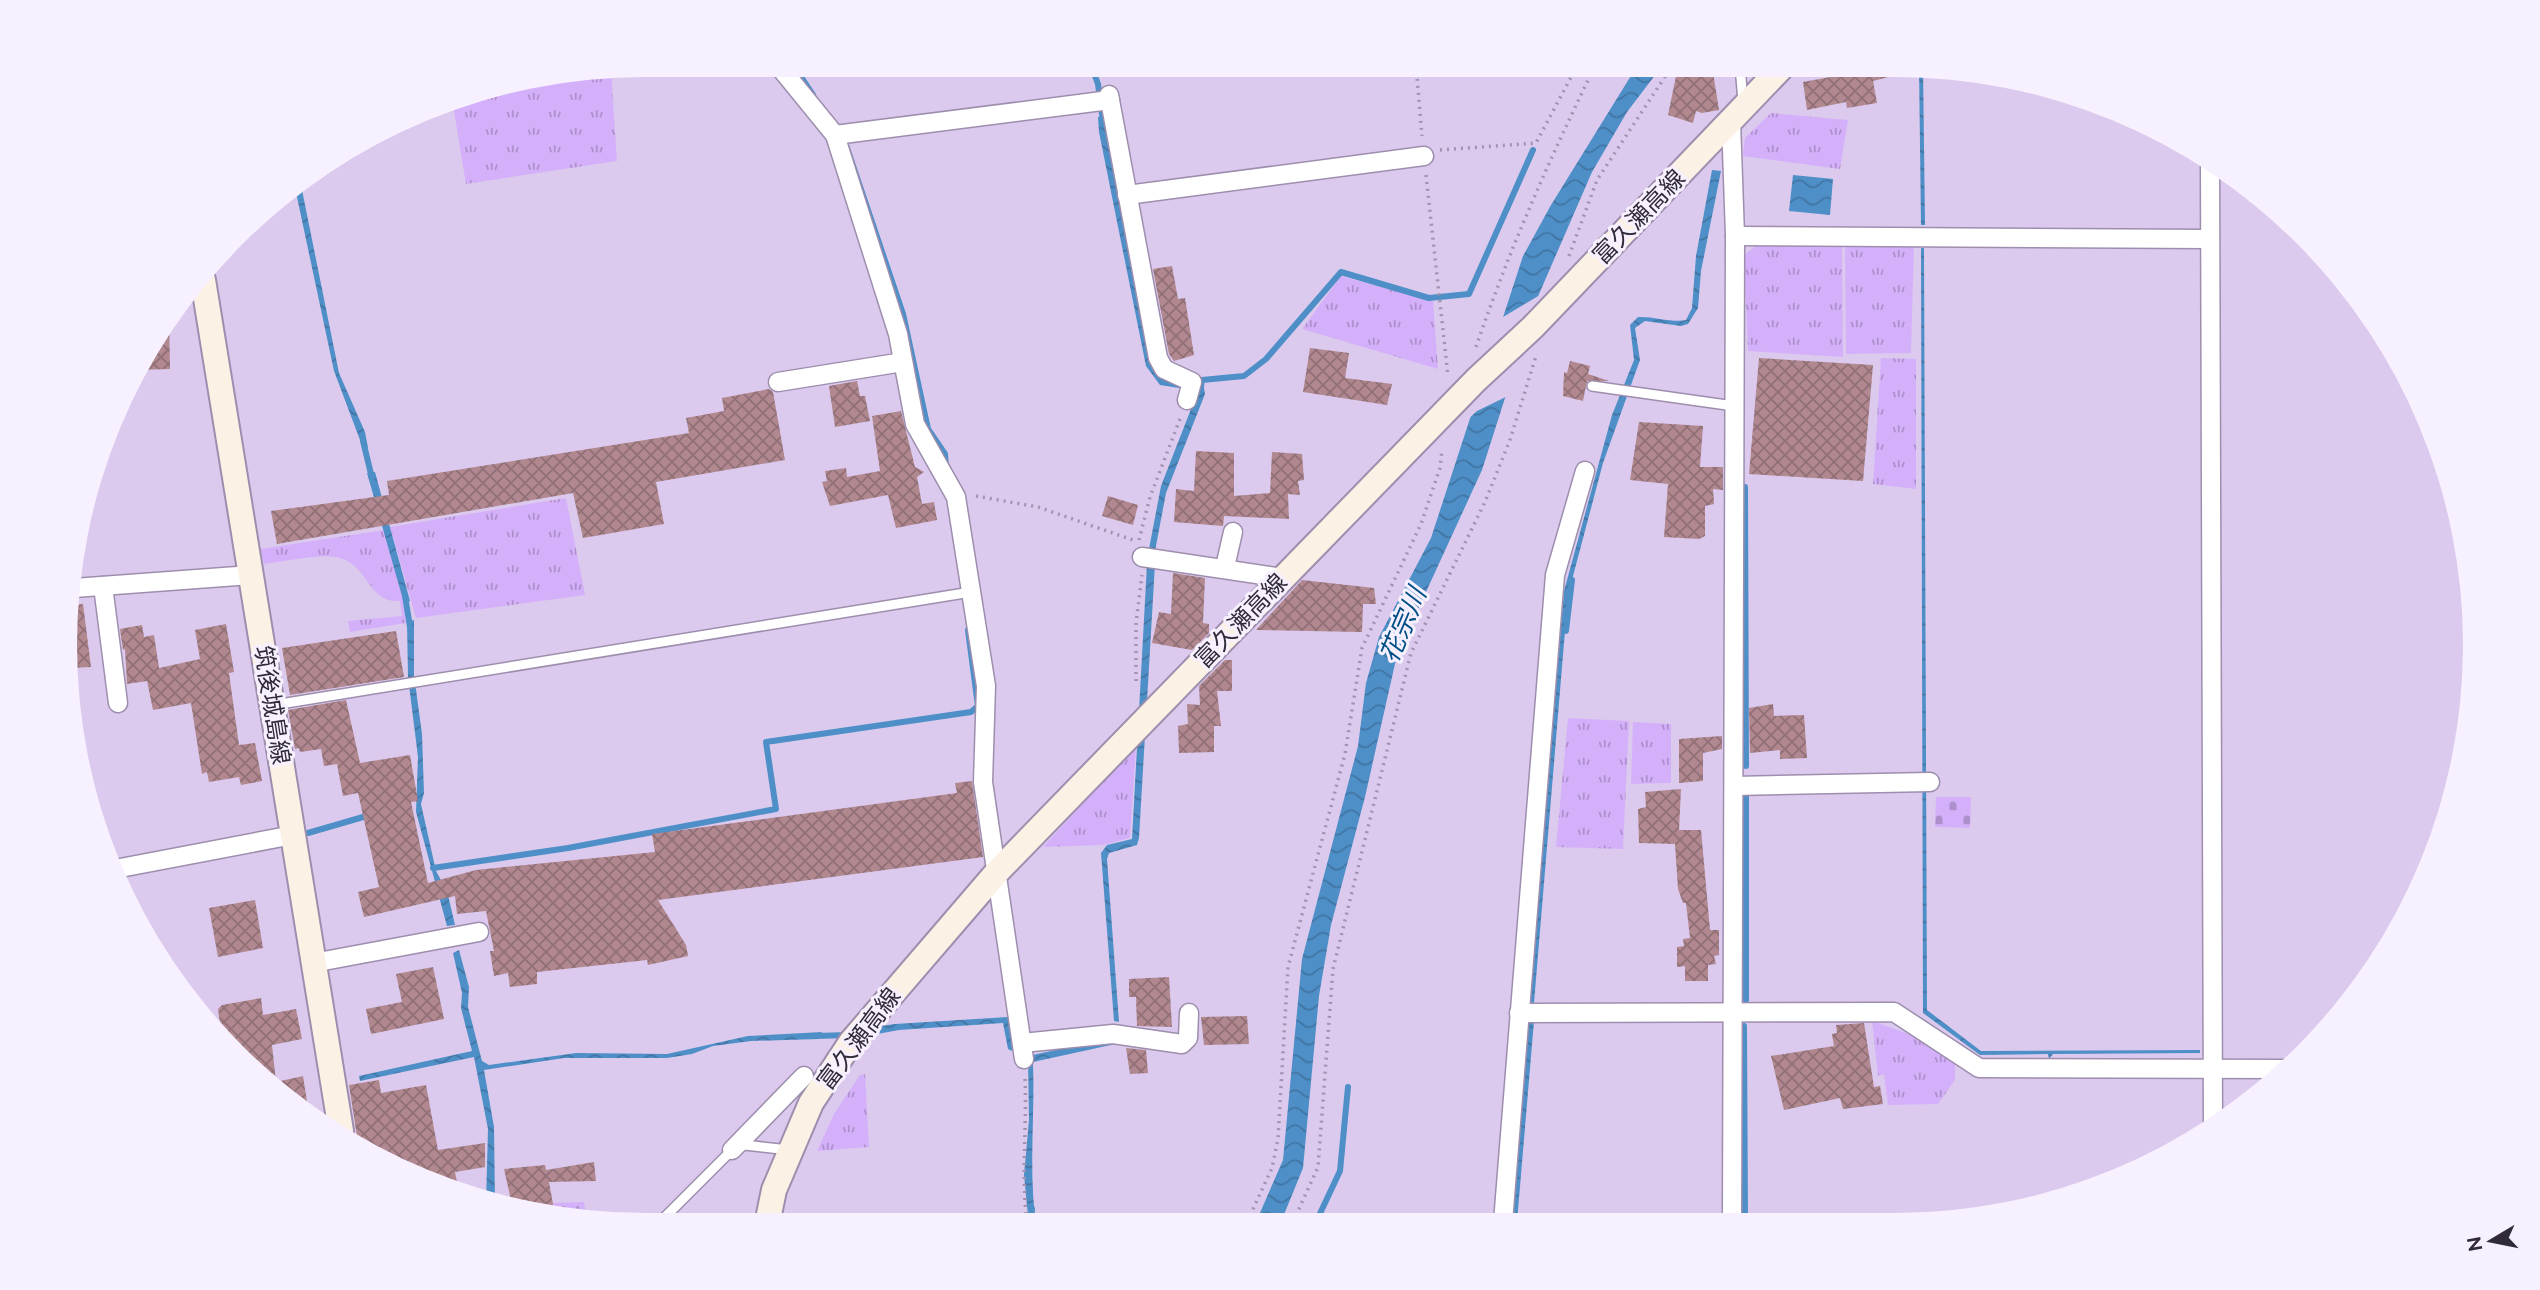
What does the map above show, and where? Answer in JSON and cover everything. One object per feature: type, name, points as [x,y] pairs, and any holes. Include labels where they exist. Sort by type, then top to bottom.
[{"type":"main road","name":"富久瀬高線","points":[[769,1213],[774,1190],[811,1103],[851,1042],[998,871],[1476,380],[1536,338],[1772,77]]},
{"type":"main road","name":"筑後城島線","points":[[204,287],[340,1124]]},
{"type":"street","points":[[789,77],[835,135],[898,334],[915,424],[956,497],[986,685],[983,782],[1023,1051],[1113,1034],[1182,1044],[1188,1038],[1189,1013]]},
{"type":"street","points":[[835,135],[1110,97],[1158,358],[1164,369],[1192,382],[1187,400]]},
{"type":"street","points":[[1732,1213],[1737,114]]},
{"type":"street","points":[[1127,195],[1424,154]]},
{"type":"street","points":[[2210,172],[2213,1116]]},
{"type":"street","points":[[1735,236],[2210,239]]},
{"type":"street","points":[[778,382],[903,362]]},
{"type":"street","points":[[1504,1213],[1555,575],[1585,471]]},
{"type":"street","points":[[1225,567],[1233,531]]},
{"type":"street","points":[[1140,549],[1283,578]]},
{"type":"street","points":[[80,588],[251,575]]},
{"type":"street","points":[[103,586],[118,703]]},
{"type":"street","points":[[1734,786],[1930,782]]},
{"type":"street","points":[[123,868],[293,835]]},
{"type":"street","points":[[313,963],[479,932]]},
{"type":"street","points":[[1519,1013],[1894,1012],[1979,1068],[2273,1069]]},
{"type":"street","points":[[732,1150],[804,1076]]},
{"type":"lane","points":[[1737,114],[1739,77]]},
{"type":"lane","points":[[1592,386],[1734,406]]},
{"type":"lane","points":[[272,706],[971,592]]},
{"type":"lane","points":[[669,1213],[732,1150],[745,1145],[791,1151]]},
{"type":"path","points":[[1251,1213],[1272,1168],[1278,1139],[1288,967],[1345,754],[1363,648],[1421,524],[1440,468],[1444,413],[1417,77]]},
{"type":"path","points":[[1424,154],[1536,143],[1571,77]]},
{"type":"path","points":[[1475,350],[1504,266],[1547,164],[1590,77]]},
{"type":"path","points":[[1569,256],[1597,180],[1665,77]]},
{"type":"path","points":[[1297,1213],[1318,1167],[1334,969],[1410,653],[1485,502],[1510,440],[1536,338]]},
{"type":"path","points":[[956,497],[972,495],[1038,507],[1140,549]]},
{"type":"path","points":[[1023,1051],[1027,1119],[1022,1180],[1026,1213]]},
{"type":"green space","points":[[612,78],[617,161],[466,184],[454,110],[534,88]]},
{"type":"green space","points":[[1771,113],[1848,120],[1840,169],[1743,156],[1745,138]]},
{"type":"green space","points":[[1842,244],[1843,357],[1748,351],[1744,255],[1757,245]]},
{"type":"green space","points":[[1845,245],[1914,246],[1911,353],[1846,354]]},
{"type":"green space","points":[[1341,276],[1433,301],[1438,369],[1302,329]]},
{"type":"green space","points":[[1881,358],[1916,359],[1916,489],[1873,484]]},
{"type":"green space","points":[[566,498],[585,595],[416,618],[390,527]]},
{"type":"green space","points":[[384,530],[402,594],[406,623],[350,632],[348,621],[402,616],[400,601],[381,596],[347,561],[336,557],[320,557],[264,564],[260,549]]},
{"type":"green space","points":[[1568,718],[1629,721],[1623,849],[1556,847]]},
{"type":"green space","points":[[1633,722],[1671,724],[1671,783],[1631,784]]},
{"type":"green space","points":[[1136,746],[1130,838],[1103,845],[1043,847]]},
{"type":"green space","points":[[1936,797],[1971,797],[1970,828],[1935,827]]},
{"type":"green space","points":[[1872,1021],[1909,1034],[1955,1063],[1955,1080],[1938,1104],[1888,1105],[1884,1074],[1878,1076]]},
{"type":"green space","points":[[865,1074],[869,1147],[817,1151],[834,1114],[860,1075]]},
{"type":"green space","points":[[584,1202],[585,1210],[552,1205]]},
{"type":"water","name":"花宗川","points":[[1630,77],[1654,77],[1627,112],[1592,172],[1536,301],[1482,470],[1397,655],[1365,797],[1331,925],[1319,996],[1303,1168],[1285,1213],[1260,1213],[1283,1160],[1302,959],[1358,746],[1366,683],[1379,637],[1431,538],[1523,256],[1551,205]]},
{"type":"water","points":[[1919,78],[1923,78],[1925,225],[1921,225]]},
{"type":"water","points":[[1105,115],[1152,367],[1160,377],[1203,383],[1205,394],[1166,493],[1155,551],[1149,549],[1161,486],[1198,391],[1160,385],[1146,366],[1099,132],[1098,117]]},
{"type":"water","points":[[1712,170],[1721,171],[1701,271],[1698,308],[1688,324],[1681,326],[1645,321],[1635,328],[1640,360],[1603,463],[1568,595],[1534,1003],[1529,1002],[1564,591],[1612,415],[1634,360],[1630,325],[1638,317],[1686,320],[1692,308],[1696,256]]},
{"type":"water","points":[[1793,175],[1833,179],[1830,215],[1789,211]]},
{"type":"water","points":[[302,192],[339,373],[365,432],[368,448],[363,448],[334,371],[297,196]]},
{"type":"water","points":[[1921,248],[1924,248],[1927,1010],[1981,1051],[2200,1050],[2200,1053],[2053,1054],[2049,1059],[2048,1054],[1980,1055],[1923,1013]]},
{"type":"water","points":[[375,472],[410,601],[404,603],[367,473]]},
{"type":"water","points":[[1147,564],[1155,564],[1139,838],[1137,845],[1109,853],[1107,859],[1119,1022],[1114,1021],[1101,853],[1107,845],[1132,839]]},
{"type":"water","points":[[414,620],[414,675],[422,734],[424,793],[421,804],[436,871],[447,891],[455,925],[447,926],[416,812],[418,757],[408,677],[407,622]]},
{"type":"water","points":[[459,950],[469,987],[468,1007],[482,1061],[489,1065],[576,1053],[667,1054],[748,1036],[822,1032],[819,1039],[751,1041],[713,1046],[692,1054],[667,1058],[564,1058],[484,1070],[494,1127],[495,1193],[486,1190],[488,1129],[474,1057],[360,1081],[359,1076],[472,1051],[461,1008],[462,993],[453,953]]},
{"type":"water","points":[[1008,1017],[1015,1046],[1012,1051],[1008,1049],[1003,1023],[899,1030],[861,1037],[858,1029],[895,1024]]},
{"type":"water","points":[[1534,1021],[1518,1213],[1511,1213],[1528,1023]]},
{"type":"water","points":[[1111,1038],[1120,1043],[1033,1062],[1032,1178],[1035,1213],[1028,1213],[1024,1175],[1029,1120],[1028,1056]]},
{"type":"pier","points":[[1545,292],[1512,394],[1477,411],[1464,423],[1498,320]]},
{"type":"building","points":[[1676,77],[1714,77],[1719,110],[1702,113],[1696,111],[1693,123],[1668,115]]},
{"type":"building","points":[[1830,77],[1888,77],[1873,81],[1877,103],[1847,108],[1846,102],[1807,110],[1803,82]]},
{"type":"building","points":[[1172,266],[1178,299],[1185,298],[1194,355],[1174,361],[1169,354],[1153,269]]},
{"type":"building","points":[[169,335],[170,369],[149,370]]},
{"type":"building","points":[[1310,348],[1349,353],[1345,378],[1392,384],[1387,405],[1303,392]]},
{"type":"building","points":[[1759,358],[1873,365],[1863,481],[1749,474]]},
{"type":"building","points":[[1570,361],[1590,366],[1588,374],[1609,381],[1587,381],[1583,401],[1563,396],[1564,372],[1567,373]]},
{"type":"building","points":[[857,381],[860,396],[865,396],[870,421],[835,427],[829,386]]},
{"type":"building","points":[[769,389],[773,392],[785,460],[656,482],[664,524],[583,538],[573,493],[277,544],[271,511],[389,495],[387,481],[689,433],[686,418],[724,411],[722,398]]},
{"type":"building","points":[[901,411],[915,467],[924,472],[917,477],[922,504],[934,502],[937,520],[896,528],[888,495],[830,506],[822,482],[827,481],[825,471],[846,468],[847,477],[880,471],[872,416]]},
{"type":"building","points":[[1639,422],[1703,426],[1700,467],[1723,467],[1723,490],[1713,489],[1714,504],[1705,506],[1705,536],[1699,539],[1664,537],[1668,484],[1630,480]]},
{"type":"building","points":[[1196,451],[1234,453],[1234,496],[1270,493],[1272,452],[1302,454],[1304,480],[1298,481],[1300,495],[1288,494],[1289,519],[1224,516],[1223,526],[1174,522],[1176,489],[1194,491]]},
{"type":"building","points":[[1108,496],[1138,505],[1133,525],[1102,516]]},
{"type":"building","points":[[1173,573],[1205,578],[1203,623],[1209,624],[1209,633],[1192,650],[1152,643],[1159,612],[1171,614]]},
{"type":"building","points":[[1302,580],[1374,588],[1376,604],[1363,604],[1362,632],[1256,630]]},
{"type":"building","points":[[83,604],[91,667],[78,668],[78,605]]},
{"type":"building","points":[[226,624],[234,672],[229,673],[239,745],[255,743],[262,781],[241,785],[239,777],[209,782],[207,772],[202,774],[191,703],[153,710],[147,681],[127,684],[125,649],[123,650],[120,629],[142,625],[144,637],[154,635],[159,668],[200,659],[195,630]]},
{"type":"building","points":[[396,631],[404,677],[290,695],[282,648]]},
{"type":"building","points":[[1225,660],[1232,660],[1232,691],[1217,691],[1221,726],[1214,726],[1214,752],[1179,753],[1178,726],[1188,724],[1187,704],[1200,705],[1199,686]]},
{"type":"building","points":[[346,700],[360,763],[410,755],[418,801],[411,802],[428,883],[476,870],[655,852],[652,834],[957,793],[955,783],[972,781],[983,857],[658,900],[686,945],[688,956],[648,965],[647,960],[537,972],[537,984],[510,987],[508,973],[494,976],[490,951],[494,951],[486,911],[457,914],[455,896],[364,917],[358,892],[379,887],[358,793],[343,796],[337,764],[324,766],[321,749],[300,752],[299,748],[295,749],[288,710]]},
{"type":"building","points":[[1773,704],[1774,716],[1804,715],[1807,758],[1780,759],[1780,750],[1750,753],[1749,708]]},
{"type":"building","points":[[1722,736],[1722,749],[1703,753],[1703,781],[1679,783],[1679,739]]},
{"type":"building","points":[[1681,789],[1679,830],[1701,830],[1710,930],[1719,930],[1719,955],[1714,956],[1716,964],[1708,965],[1708,981],[1685,981],[1685,966],[1677,967],[1677,947],[1684,946],[1683,939],[1690,938],[1686,903],[1683,903],[1678,889],[1675,844],[1639,843],[1638,809],[1646,807],[1645,792]]},
{"type":"building","points":[[255,900],[263,948],[218,957],[209,908]]},
{"type":"building","points":[[433,967],[444,1019],[371,1034],[366,1009],[402,1002],[396,974]]},
{"type":"building","points":[[1169,977],[1172,1027],[1137,1026],[1136,997],[1129,997],[1129,979]]},
{"type":"building","points":[[261,998],[263,1015],[296,1009],[302,1039],[272,1045],[275,1076],[220,1022],[218,1009],[222,1005]]},
{"type":"building","points":[[1247,1016],[1249,1044],[1204,1045],[1201,1017]]},
{"type":"building","points":[[1864,1023],[1874,1087],[1880,1086],[1883,1104],[1843,1109],[1840,1098],[1784,1110],[1771,1056],[1834,1046],[1832,1034],[1837,1033],[1836,1025]]},
{"type":"building","points":[[1126,1048],[1146,1050],[1148,1073],[1130,1074]]},
{"type":"building","points":[[303,1076],[307,1102],[281,1081]]},
{"type":"building","points":[[379,1080],[381,1093],[426,1085],[438,1150],[485,1143],[485,1167],[455,1172],[457,1181],[361,1137],[357,1134],[349,1085]]},
{"type":"building","points":[[594,1162],[596,1181],[549,1182],[553,1205],[510,1197],[504,1169],[545,1165],[546,1170]]},
{"type":"waterway","points":[[801,77],[813,95]]},
{"type":"waterway","points":[[1095,77],[1103,121]]},
{"type":"waterway","points":[[845,142],[903,314],[928,429],[945,454],[946,467]]},
{"type":"waterway","points":[[1201,386],[1202,380],[1244,376],[1266,359],[1341,272],[1429,298],[1469,294],[1533,150]]},
{"type":"waterway","points":[[363,441],[372,478]]},
{"type":"waterway","points":[[1745,487],[1746,766]]},
{"type":"waterway","points":[[1566,631],[1572,580]]},
{"type":"waterway","points":[[405,596],[410,627]]},
{"type":"waterway","points":[[433,868],[568,848],[776,809],[766,742],[971,712],[978,706],[968,630]]},
{"type":"waterway","points":[[1746,796],[1746,1000]]},
{"type":"waterway","points":[[308,833],[370,815]]},
{"type":"waterway","points":[[1744,1026],[1745,1213]]},
{"type":"waterway","points":[[815,1036],[849,1035]]},
{"type":"waterway","points":[[1320,1213],[1340,1171],[1348,1087]]},
{"type":"waterway","points":[[1031,1213],[1032,1209]]}]
